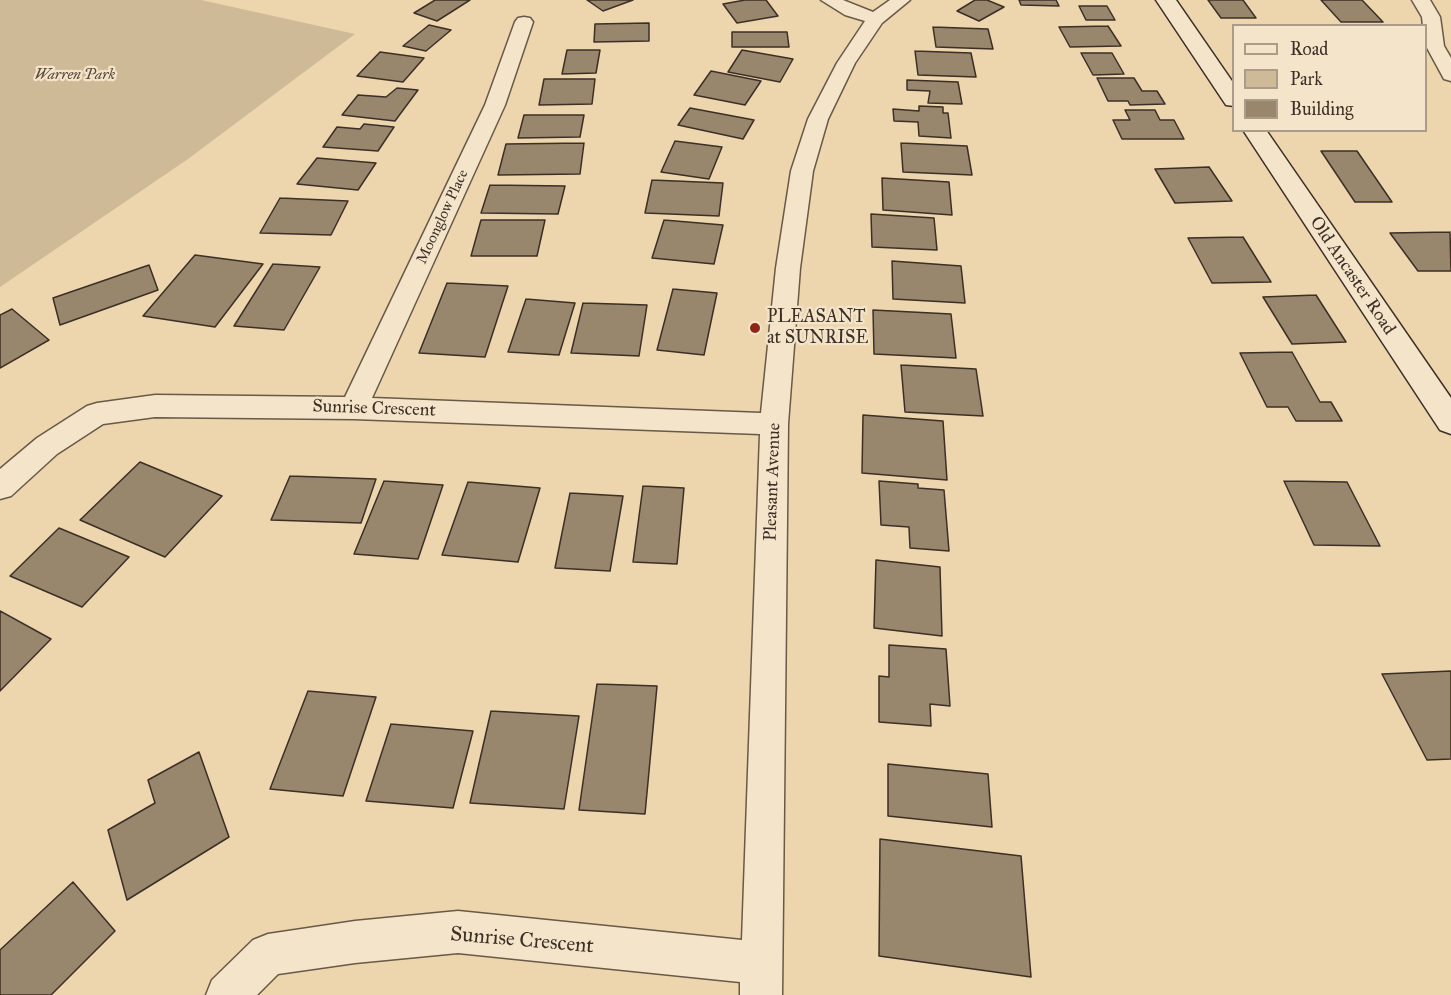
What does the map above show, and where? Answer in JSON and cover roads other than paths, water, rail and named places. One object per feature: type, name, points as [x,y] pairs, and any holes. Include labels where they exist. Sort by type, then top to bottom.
[{"type":"street","points":[[831,0],[851,11],[876,19]]},
{"type":"street","name":"Pleasant Avenue","points":[[761,979],[774,424],[789,268],[802,171],[818,119],[846,63],[876,19],[901,0]]},
{"type":"street","points":[[1166,0],[1232,99]]},
{"type":"street","points":[[1421,0],[1431,17],[1435,46],[1451,75]]},
{"type":"street","name":"Moonglow Place","points":[[354,408],[495,105],[524,22]]},
{"type":"street","name":"Old Ancaster Road","points":[[1255,132],[1451,422]]},
{"type":"street","name":"Sunrise Crescent","points":[[0,487],[47,446],[97,414],[155,406],[354,408],[774,424]]},
{"type":"street","name":"Sunrise Crescent","points":[[227,995],[268,955],[354,942],[458,932],[761,979]]},
{"type":"place","name":"PLEASANT at SUNRISE","points":[[755,328]]},
{"type":"park label","name":"Warren Park","points":[[75,75]]}]
